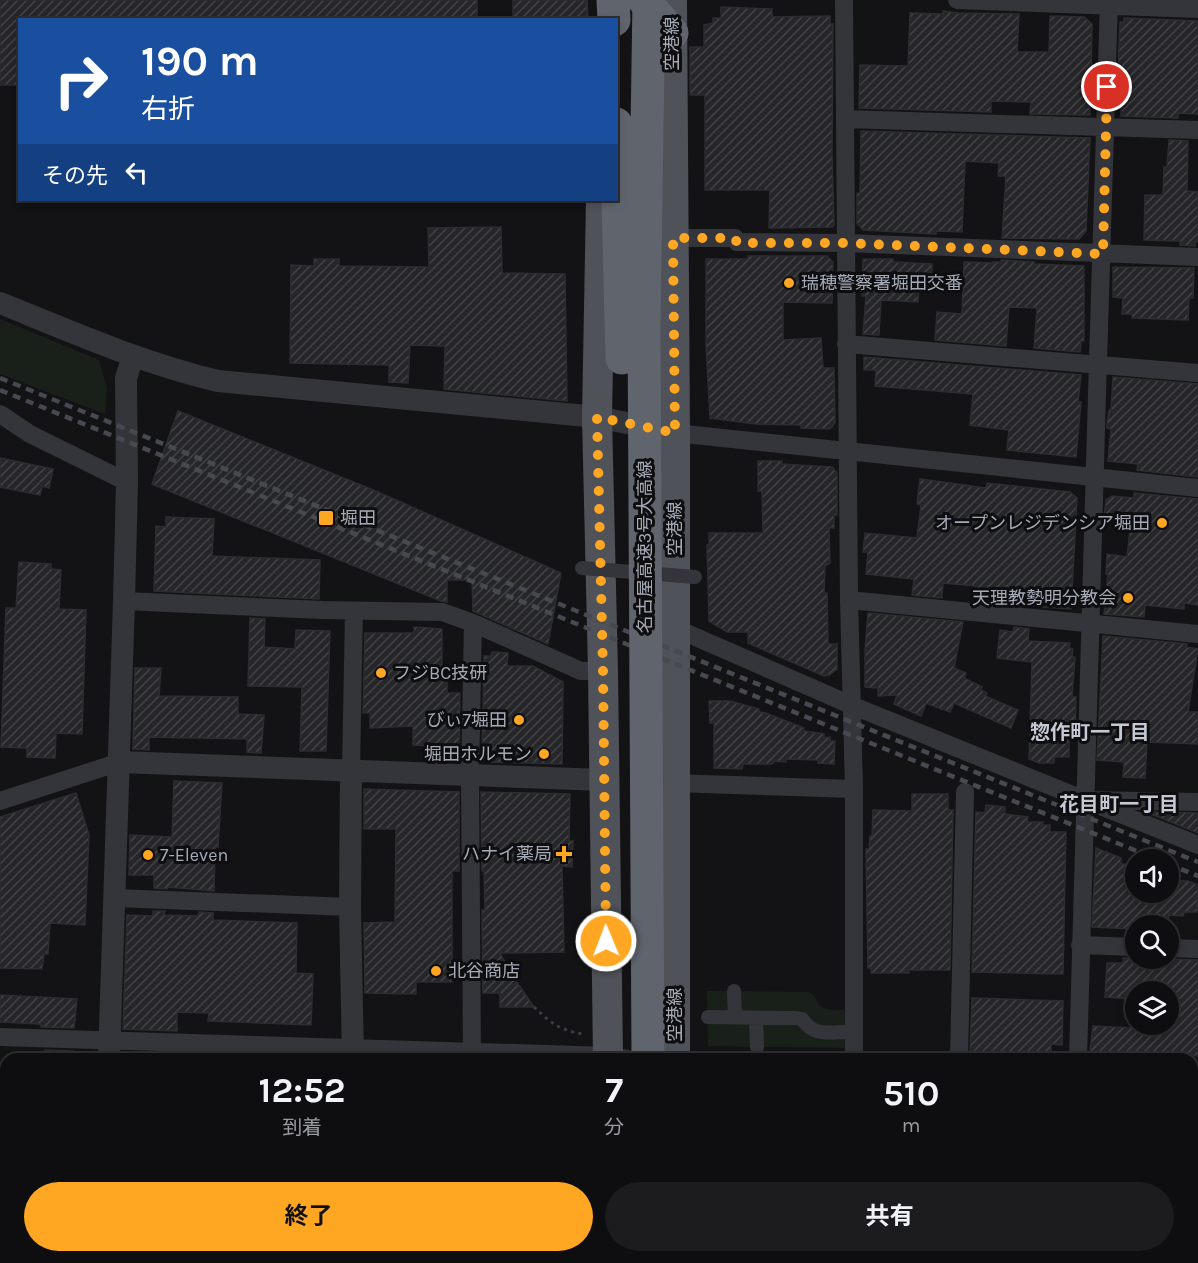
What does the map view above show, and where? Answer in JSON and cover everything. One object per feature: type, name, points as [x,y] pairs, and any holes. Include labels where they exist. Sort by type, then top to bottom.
[{"type":"highway","points":[[613,0],[614,18]]},
{"type":"highway","points":[[644,0],[672,33]]},
{"type":"highway","name":"名古屋高速3号大高線","points":[[648,1053],[644,325],[649,0]]},
{"type":"highway","name":"名古屋高速3号大高線","points":[[617,1053],[622,326],[618,191]]},
{"type":"main road","points":[[598,0],[598,18]]},
{"type":"main road","name":"空港線","points":[[672,0],[675,1053]]},
{"type":"main road","points":[[601,201],[597,417],[603,670],[603,780],[617,1053]]},
{"type":"street","points":[[844,0],[849,600],[854,789],[854,1053]]},
{"type":"street","points":[[957,0],[1109,3],[1198,9]]},
{"type":"street","points":[[1078,1053],[1109,3]]},
{"type":"street","points":[[845,119],[1198,130]]},
{"type":"street","points":[[673,238],[735,238],[737,243],[845,243],[1198,257]]},
{"type":"street","points":[[0,303],[133,357],[179,372],[218,381],[597,417],[675,433],[1198,488]]},
{"type":"street","points":[[846,344],[1198,373]]},
{"type":"street","points":[[110,1050],[127,482],[126,378],[133,357]]},
{"type":"street","points":[[0,414],[30,434],[127,482]]},
{"type":"street","points":[[582,568],[695,577]]},
{"type":"street","points":[[849,600],[1198,634]]},
{"type":"street","points":[[124,601],[354,611],[442,612],[580,671],[603,670]]},
{"type":"street","points":[[353,1053],[350,907],[354,611]]},
{"type":"street","points":[[472,623],[470,776],[472,1053]]},
{"type":"street","points":[[675,628],[851,705],[1198,845]]},
{"type":"street","points":[[0,801],[120,762],[603,780]]},
{"type":"street","points":[[673,783],[854,789]]},
{"type":"street","points":[[959,1053],[965,792]]},
{"type":"street","points":[[1085,800],[1198,802]]},
{"type":"street","points":[[115,898],[350,907]]},
{"type":"street","points":[[1080,945],[1125,947]]},
{"type":"street","points":[[1179,948],[1198,949]]},
{"type":"street","points":[[734,991],[735,1017]]},
{"type":"street","points":[[708,1017],[794,1018],[802,1019],[809,1029],[816,1032],[849,1032]]},
{"type":"street","points":[[756,1018],[757,1047]]},
{"type":"street","points":[[0,1036],[110,1050],[292,1053]]},
{"type":"path","points":[[534,1007],[554,1026],[568,1032],[583,1034]]},
{"type":"shaded area","points":[[0,319],[99,360],[107,388],[105,414],[0,374]]},
{"type":"shaded area","points":[[707,991],[808,992],[825,1009],[848,1009],[850,1048],[708,1046]]},
{"type":"building","points":[[0,0],[477,0],[477,18],[18,18],[18,85],[0,85]]},
{"type":"building","points":[[513,0],[587,0],[588,18],[513,18]]},
{"type":"building","points":[[721,7],[772,9],[772,17],[830,16],[830,24],[833,24],[834,225],[832,227],[769,228],[770,190],[705,190],[705,95],[690,95],[690,47],[704,47],[704,25],[713,23],[713,18],[721,18]]},
{"type":"building","points":[[943,11],[1019,14],[1017,52],[1049,52],[1050,16],[1084,17],[1092,24],[1091,77],[1095,78],[1095,97],[1090,97],[1090,115],[1030,114],[1031,102],[991,101],[991,112],[859,108],[860,65],[908,66],[910,13],[943,14]]},
{"type":"building","points":[[1124,18],[1198,21],[1198,114],[1178,113],[1178,118],[1121,116],[1121,97],[1117,97],[1120,22],[1124,22]]},
{"type":"building","points":[[861,131],[1090,138],[1086,231],[1079,239],[1002,238],[1006,176],[998,176],[999,163],[965,161],[962,232],[936,231],[936,234],[863,230],[857,223]]},
{"type":"building","points":[[1169,140],[1188,141],[1187,191],[1198,192],[1198,242],[1195,242],[1195,246],[1180,245],[1180,241],[1144,240],[1145,195],[1163,195],[1164,167],[1167,167]]},
{"type":"building","points":[[501,227],[502,273],[565,274],[567,401],[444,389],[445,346],[410,345],[408,383],[389,382],[389,365],[290,363],[291,265],[314,266],[314,259],[339,259],[339,266],[429,267],[428,228]]},
{"type":"building","points":[[748,256],[827,256],[833,262],[832,303],[783,302],[783,340],[821,338],[823,368],[834,368],[835,423],[830,429],[710,418],[706,345],[706,259],[748,259]]},
{"type":"building","points":[[863,259],[893,259],[893,262],[932,264],[932,280],[919,280],[918,302],[881,300],[879,335],[863,334],[866,296],[862,296]]},
{"type":"building","points":[[1001,260],[1084,266],[1084,341],[1081,341],[1080,352],[1034,348],[1037,308],[1009,307],[1006,346],[935,340],[937,312],[962,314],[964,262],[993,263],[1001,262]]},
{"type":"building","points":[[1113,267],[1194,268],[1193,298],[1189,298],[1188,320],[1132,318],[1132,314],[1122,314],[1123,298],[1113,297]]},
{"type":"building","points":[[864,357],[1081,375],[1076,457],[1007,450],[1009,430],[970,425],[973,394],[875,386],[876,370],[864,370]]},
{"type":"building","points":[[1113,377],[1198,384],[1198,477],[1137,470],[1138,464],[1108,461],[1111,429],[1107,428],[1107,424],[1109,410],[1111,410]]},
{"type":"building","points":[[178,411],[378,492],[561,573],[548,644],[473,611],[472,580],[447,580],[447,602],[441,601],[152,484]]},
{"type":"building","points":[[0,458],[53,469],[49,488],[42,486],[40,495],[0,487]]},
{"type":"building","points":[[758,461],[782,461],[782,464],[832,467],[837,473],[837,515],[834,515],[834,528],[829,528],[830,563],[825,566],[824,593],[827,593],[828,644],[837,644],[837,669],[829,675],[824,676],[748,643],[748,632],[727,632],[709,621],[707,545],[709,545],[709,533],[763,533],[762,491],[758,491]]},
{"type":"building","points":[[920,479],[986,488],[987,483],[1070,492],[1077,498],[1071,609],[1017,605],[1019,591],[1004,589],[1005,582],[1002,589],[991,588],[989,602],[975,601],[976,586],[943,583],[942,598],[912,595],[914,579],[866,574],[868,552],[863,552],[865,533],[917,538],[921,505],[917,504]]},
{"type":"building","points":[[1134,493],[1198,499],[1198,605],[1184,603],[1184,609],[1145,605],[1144,617],[1104,614],[1108,574],[1106,574],[1107,554],[1127,557],[1131,521],[1104,518],[1106,500],[1112,496],[1134,498]]},
{"type":"building","points":[[166,517],[214,519],[212,556],[320,560],[319,599],[154,591],[156,526],[166,527]]},
{"type":"building","points":[[19,562],[51,564],[51,569],[61,570],[59,609],[86,610],[82,734],[56,733],[55,758],[27,757],[27,748],[1,747],[6,608],[16,608]]},
{"type":"building","points":[[868,613],[963,622],[954,668],[966,673],[964,678],[982,687],[981,690],[987,693],[985,696],[1018,710],[1011,728],[954,703],[950,712],[926,703],[921,716],[894,704],[897,695],[878,696],[878,688],[865,687]]},
{"type":"building","points":[[250,618],[265,619],[264,647],[295,649],[296,630],[330,631],[326,751],[300,751],[302,687],[248,686]]},
{"type":"building","points":[[414,627],[442,629],[442,677],[447,677],[447,693],[460,693],[459,749],[413,745],[413,726],[370,728],[370,713],[363,713],[365,633],[414,633]]},
{"type":"building","points":[[1014,627],[1029,629],[1028,641],[1070,643],[1069,648],[1073,649],[1072,657],[1075,657],[1072,697],[1076,697],[1075,737],[1069,736],[1069,757],[1054,757],[1054,763],[1040,763],[1029,759],[1032,662],[997,658],[1000,630],[1013,632]]},
{"type":"building","points":[[1103,636],[1187,644],[1186,647],[1198,649],[1188,712],[1198,712],[1198,744],[1147,742],[1145,778],[1123,777],[1124,762],[1097,760]]},
{"type":"building","name":"びぃ7堀田","points":[[492,652],[508,653],[507,666],[533,666],[563,682],[562,764],[488,762],[482,758],[484,656],[491,656]]},
{"type":"building","points":[[135,668],[161,668],[159,696],[238,697],[238,714],[264,715],[261,753],[247,752],[247,739],[149,737],[149,750],[133,749]]},
{"type":"building","points":[[709,701],[730,701],[759,709],[759,712],[804,728],[804,731],[824,734],[824,738],[830,737],[830,741],[835,741],[834,764],[818,763],[818,760],[786,759],[786,762],[775,761],[772,764],[743,764],[742,769],[714,768],[714,723],[710,723]]},
{"type":"building","points":[[174,781],[222,783],[218,847],[215,847],[214,891],[154,888],[154,875],[129,875],[130,835],[172,837]]},
{"type":"building","points":[[364,789],[459,792],[459,871],[452,871],[452,982],[416,982],[416,994],[365,993],[364,923],[395,922],[396,829],[364,829]]},
{"type":"building","points":[[481,792],[570,794],[569,841],[573,841],[572,867],[562,866],[564,952],[500,953],[534,1007],[500,1007],[500,993],[483,993],[482,910],[485,910]]},
{"type":"building","points":[[76,793],[89,835],[85,925],[50,923],[48,954],[44,954],[42,969],[0,968],[0,817]]},
{"type":"building","points":[[912,794],[948,794],[948,810],[953,810],[950,970],[871,973],[871,968],[868,968],[866,849],[869,849],[870,836],[872,836],[873,810],[912,811]]},
{"type":"building","points":[[986,805],[1005,807],[1005,814],[1028,817],[1027,822],[1043,822],[1042,825],[1050,825],[1050,832],[1066,832],[1063,974],[972,972],[976,812],[985,813]]},
{"type":"building","points":[[1146,812],[1198,813],[1198,833]]},
{"type":"building","points":[[1096,848],[1121,858],[1121,864],[1125,864],[1125,903],[1179,903],[1179,881],[1198,885],[1197,912],[1184,912],[1183,916],[1125,915],[1125,928],[1092,927]]},
{"type":"building","points":[[153,911],[165,911],[164,915],[198,916],[199,912],[213,913],[213,920],[297,923],[296,973],[313,974],[311,1025],[208,1021],[209,1013],[177,1012],[177,1031],[123,1029],[127,915],[153,916]]},
{"type":"building","points":[[1123,958],[1125,958],[1125,969],[1179,969],[1179,959],[1198,960],[1198,1053],[1130,1051],[1130,1053],[1092,1053],[1093,1026],[1125,1028],[1125,1035],[1179,1035],[1179,981],[1125,981],[1125,998],[1105,997],[1107,963],[1123,963]]},
{"type":"building","points":[[0,995],[77,999],[74,1028],[0,1022]]},
{"type":"building","points":[[972,998],[1063,1001],[1062,1045],[1051,1044],[1051,1053],[993,1051],[993,1053],[970,1053]]},
{"type":"building","points":[[45,1050],[73,1051],[73,1053],[46,1053]]},
{"type":"railway","points":[[0,378],[1198,862]]},
{"type":"railway","points":[[0,390],[1132,849]]},
{"type":"railway","points":[[1179,868],[1198,876]]},
{"type":"place","name":"瑞穂警察署堀田交番","points":[[789,283]]},
{"type":"place","name":"堀田","points":[[326,518]]},
{"type":"place","name":"オープンレジデンシア堀田","points":[[1162,523]]},
{"type":"place","name":"天理教勢明分教会","points":[[1128,598]]},
{"type":"place","name":"フジBC技研","points":[[381,673]]},
{"type":"place","name":"びぃ7堀田","points":[[519,720]]},
{"type":"place","name":"堀田ホルモン","points":[[544,754]]},
{"type":"place","name":"ハナイ薬局","points":[[564,854]]},
{"type":"place","name":"7-Eleven","points":[[148,855]]},
{"type":"place","name":"北谷商店","points":[[436,971]]},
{"type":"district","name":"惣作町一丁目","points":[[1090,732]]},
{"type":"district","name":"花目町一丁目","points":[[1119,804]]},
{"type":"route","points":[[606,941],[597,417],[675,433],[673,238],[735,238],[737,243],[845,243],[1103,254],[1107,87]]}]
